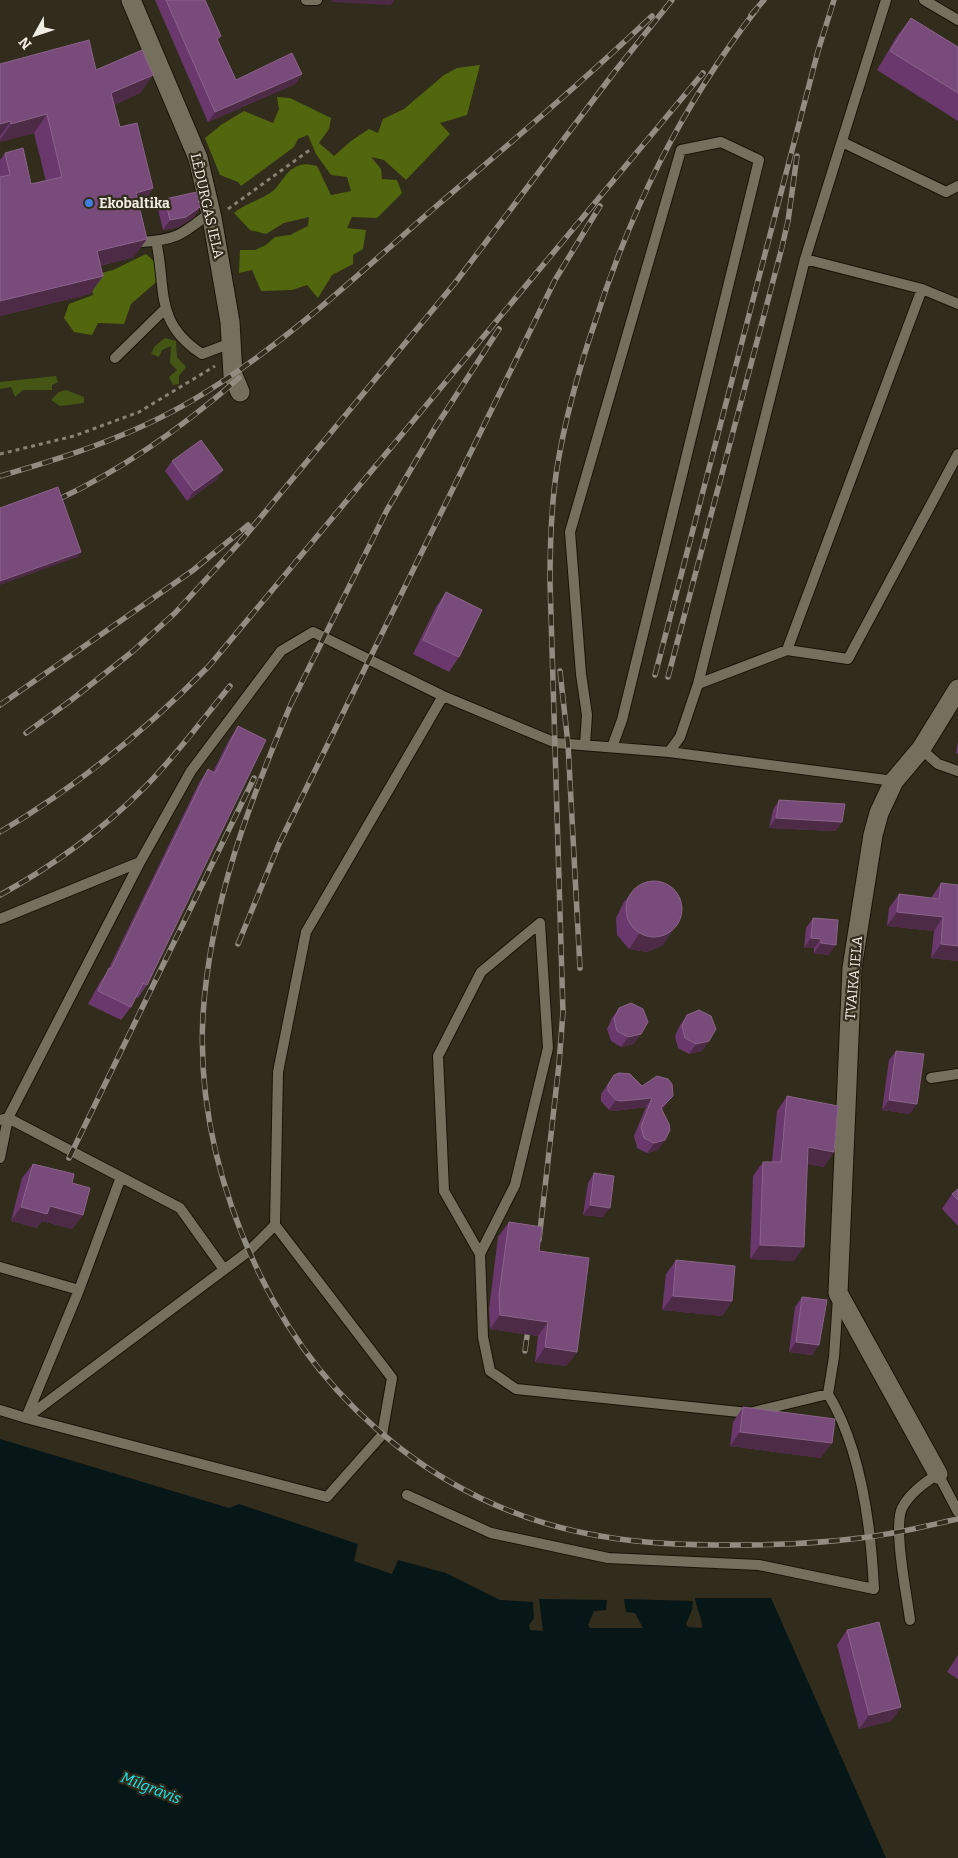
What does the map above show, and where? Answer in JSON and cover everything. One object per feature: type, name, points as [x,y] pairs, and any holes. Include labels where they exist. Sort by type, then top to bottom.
[{"type":"street","name":"LĒDURGAS IELA","points":[[131,0],[198,158],[212,215],[230,322],[233,375],[240,392]]},
{"type":"street","name":"TVAIKA IELA","points":[[838,1293],[852,968],[873,835],[879,813],[894,781],[921,750],[958,690]]},
{"type":"street","points":[[838,1293],[938,1474]]},
{"type":"lane","points":[[306,0],[317,0]]},
{"type":"lane","points":[[669,752],[680,737],[698,684],[806,259],[886,0]]},
{"type":"lane","points":[[924,0],[958,20]]},
{"type":"lane","points":[[585,745],[587,716],[581,674],[570,532],[681,150],[721,142],[759,160],[622,720],[612,747]]},
{"type":"lane","points":[[842,142],[946,192],[958,186]]},
{"type":"lane","points":[[142,242],[179,236],[212,215]]},
{"type":"lane","points":[[156,241],[161,264],[165,309],[178,333],[188,345],[202,354],[231,349]]},
{"type":"lane","points":[[806,259],[922,289],[958,304]]},
{"type":"lane","points":[[788,650],[922,289]]},
{"type":"lane","points":[[114,358],[165,309]]},
{"type":"lane","points":[[698,684],[788,650],[848,659],[958,454]]},
{"type":"lane","points":[[0,1158],[4,1119],[140,862],[192,770],[281,651],[313,632],[443,696],[556,743],[669,752],[894,781]]},
{"type":"lane","points":[[0,1410],[327,1497],[382,1435],[392,1378],[275,1225],[278,1072],[306,932],[443,696]]},
{"type":"lane","points":[[921,750],[938,764],[958,771]]},
{"type":"lane","points":[[0,919],[140,862]]},
{"type":"lane","points":[[480,1254],[515,1185],[548,1048],[540,923],[481,972],[438,1056],[444,1191],[480,1254],[483,1337],[490,1372],[516,1389],[749,1413],[828,1394]]},
{"type":"lane","points":[[931,1078],[958,1074]]},
{"type":"lane","points":[[4,1119],[180,1208],[223,1268]]},
{"type":"lane","points":[[26,1418],[79,1290],[121,1177]]},
{"type":"lane","points":[[26,1418],[223,1268],[249,1251],[275,1225]]},
{"type":"lane","points":[[0,1267],[79,1290]]},
{"type":"lane","points":[[407,1495],[491,1533],[608,1558],[759,1565],[874,1589],[871,1536],[866,1505],[842,1416],[828,1394],[834,1357],[838,1293]]},
{"type":"lane","points":[[910,1620],[899,1520],[902,1509],[918,1488],[938,1474],[958,1512]]},
{"type":"path","points":[[212,215],[239,203],[311,148]]},
{"type":"path","points":[[0,454],[74,436],[139,412],[198,378],[231,349]]},
{"type":"green space","points":[[480,65],[467,115],[440,123],[450,134],[406,180],[384,160],[371,157],[381,169],[382,179],[397,180],[402,193],[377,218],[352,217],[347,228],[366,230],[363,249],[353,255],[353,264],[332,275],[318,298],[307,285],[292,290],[261,291],[252,270],[239,273],[240,250],[255,250],[266,245],[275,237],[290,235],[308,226],[309,217],[284,223],[266,234],[250,230],[234,213],[270,193],[291,170],[297,166],[308,164],[317,166],[331,195],[351,191],[347,177],[331,175],[316,154],[308,135],[298,139],[294,147],[241,186],[238,182],[220,175],[205,138],[221,125],[244,111],[273,123],[279,109],[277,97],[290,98],[331,118],[329,129],[319,143],[334,156],[369,129],[378,133],[383,119],[404,109],[444,75],[457,68]]},
{"type":"green space","points":[[146,254],[156,263],[162,277],[131,304],[124,324],[98,323],[92,335],[74,332],[64,318],[69,304],[93,295],[90,276],[113,270]]},
{"type":"green space","points":[[165,338],[176,341],[177,357],[186,367],[179,376],[179,384],[173,385],[169,377],[177,370],[170,363],[171,346],[162,350],[159,357],[151,354],[155,346]]},
{"type":"green space","points":[[56,376],[58,382],[52,385],[52,390],[23,390],[15,397],[11,387],[0,389],[0,382]]},
{"type":"green space","points":[[66,390],[84,397],[84,403],[60,406],[51,400],[59,392]]},
{"type":"water","name":"Mīlgrāvis","points":[[0,1439],[229,1508],[239,1504],[358,1544],[354,1561],[392,1574],[398,1560],[446,1573],[500,1600],[533,1602],[534,1618],[529,1625],[530,1630],[543,1631],[539,1599],[607,1600],[606,1610],[594,1611],[588,1625],[590,1628],[643,1628],[635,1613],[626,1612],[624,1599],[693,1601],[692,1610],[686,1624],[688,1627],[702,1628],[695,1598],[771,1598],[886,1858],[0,1858]]},
{"type":"building","points":[[166,0],[205,0],[221,36],[217,39],[236,80],[292,53],[302,74],[215,112]]},
{"type":"building","points":[[911,18],[958,47],[958,93],[890,51]]},
{"type":"building","points":[[89,40],[96,70],[142,50],[153,75],[111,93],[120,127],[137,123],[153,188],[136,193],[147,239],[97,251],[103,276],[0,301],[0,177],[10,175],[5,153],[23,148],[31,184],[62,177],[47,114],[11,124],[11,121],[0,124],[0,64]]},
{"type":"building","points":[[197,192],[200,207],[186,217],[170,220],[165,199]]},
{"type":"building","points":[[201,440],[223,470],[194,491],[172,461]]},
{"type":"building","points":[[58,487],[81,552],[0,581],[0,508]]},
{"type":"building","points":[[446,592],[482,610],[459,657],[423,640]]},
{"type":"building","points":[[238,726],[266,740],[147,985],[143,983],[131,1007],[98,991],[109,968],[111,969],[208,769],[215,773]]},
{"type":"building","points":[[779,800],[845,804],[842,822],[776,818]]},
{"type":"building","points":[[654,881],[665,883],[674,889],[680,898],[682,909],[680,920],[674,929],[665,935],[654,937],[643,935],[634,929],[628,920],[626,909],[628,898],[634,889],[643,883]]},
{"type":"building","points":[[941,883],[958,885],[958,946],[941,944],[943,917],[897,912],[899,894],[939,899]]},
{"type":"building","points":[[813,918],[838,920],[836,945],[821,943],[821,939],[811,938]]},
{"type":"building","points":[[631,1003],[643,1009],[648,1022],[641,1034],[628,1037],[617,1031],[614,1019],[619,1008]]},
{"type":"building","points":[[699,1010],[711,1016],[716,1029],[709,1041],[696,1044],[685,1038],[682,1026],[687,1015]]},
{"type":"building","points":[[896,1051],[924,1054],[917,1104],[889,1100]]},
{"type":"building","points":[[619,1073],[630,1074],[642,1086],[657,1076],[668,1079],[672,1084],[673,1096],[661,1108],[670,1130],[665,1140],[654,1143],[644,1138],[641,1127],[652,1098],[621,1101],[616,1100],[608,1091],[608,1085],[614,1075]]},
{"type":"building","points":[[787,1096],[838,1106],[834,1152],[808,1147],[804,1247],[760,1245],[763,1162],[781,1162]]},
{"type":"building","points":[[33,1164],[74,1174],[72,1183],[90,1188],[83,1215],[50,1206],[47,1214],[21,1207]]},
{"type":"building","points":[[594,1173],[614,1176],[610,1208],[590,1205]]},
{"type":"building","points":[[958,1189],[958,1200],[952,1194]]},
{"type":"building","points":[[509,1222],[542,1227],[539,1251],[589,1258],[577,1352],[545,1347],[548,1322],[500,1315],[499,1295]]},
{"type":"building","points":[[676,1260],[735,1266],[732,1301],[673,1296]]},
{"type":"building","points":[[802,1297],[827,1300],[819,1345],[796,1342]]},
{"type":"building","points":[[743,1407],[835,1419],[832,1443],[740,1432]]},
{"type":"building","points":[[879,1622],[901,1707],[869,1715],[847,1630]]},
{"type":"railway","points":[[26,733],[132,652],[175,613],[241,541],[455,283],[616,70],[672,0]]},
{"type":"railway","points":[[751,15],[764,0]]},
{"type":"railway","points":[[655,675],[818,51],[834,0]]},
{"type":"railway","points":[[539,1240],[563,1012],[550,582],[553,496],[560,450],[577,378],[624,240],[661,160],[682,122],[704,84],[756,10]]},
{"type":"railway","points":[[0,476],[80,451],[132,431],[206,392],[266,351],[351,282],[571,90],[652,16]]},
{"type":"railway","points":[[0,832],[57,796],[110,756],[136,735],[209,666],[703,73]]},
{"type":"railway","points":[[668,677],[781,251],[788,221],[797,156]]},
{"type":"railway","points":[[238,944],[279,844],[555,280],[600,206]]},
{"type":"railway","points":[[292,702],[387,510],[435,428],[499,329]]},
{"type":"railway","points":[[57,500],[106,475],[175,430],[239,378]]},
{"type":"railway","points":[[0,705],[192,571],[248,525]]},
{"type":"railway","points":[[560,671],[568,744],[580,968]]},
{"type":"railway","points":[[0,895],[58,860],[128,804],[167,764],[230,686]]},
{"type":"railway","points":[[294,697],[248,812],[224,892],[214,932],[207,973],[202,1049],[204,1082],[215,1148],[234,1213],[260,1275],[287,1324],[319,1369],[357,1410],[398,1447],[444,1478],[493,1504],[545,1523],[600,1536],[633,1541],[683,1544],[752,1545],[804,1543],[896,1532],[958,1519]]},
{"type":"railway","points":[[69,1158],[254,778]]},
{"type":"railway","points":[[525,1351],[529,1321]]},
{"type":"place","name":"Ekobaltika","points":[[89,203]]}]
